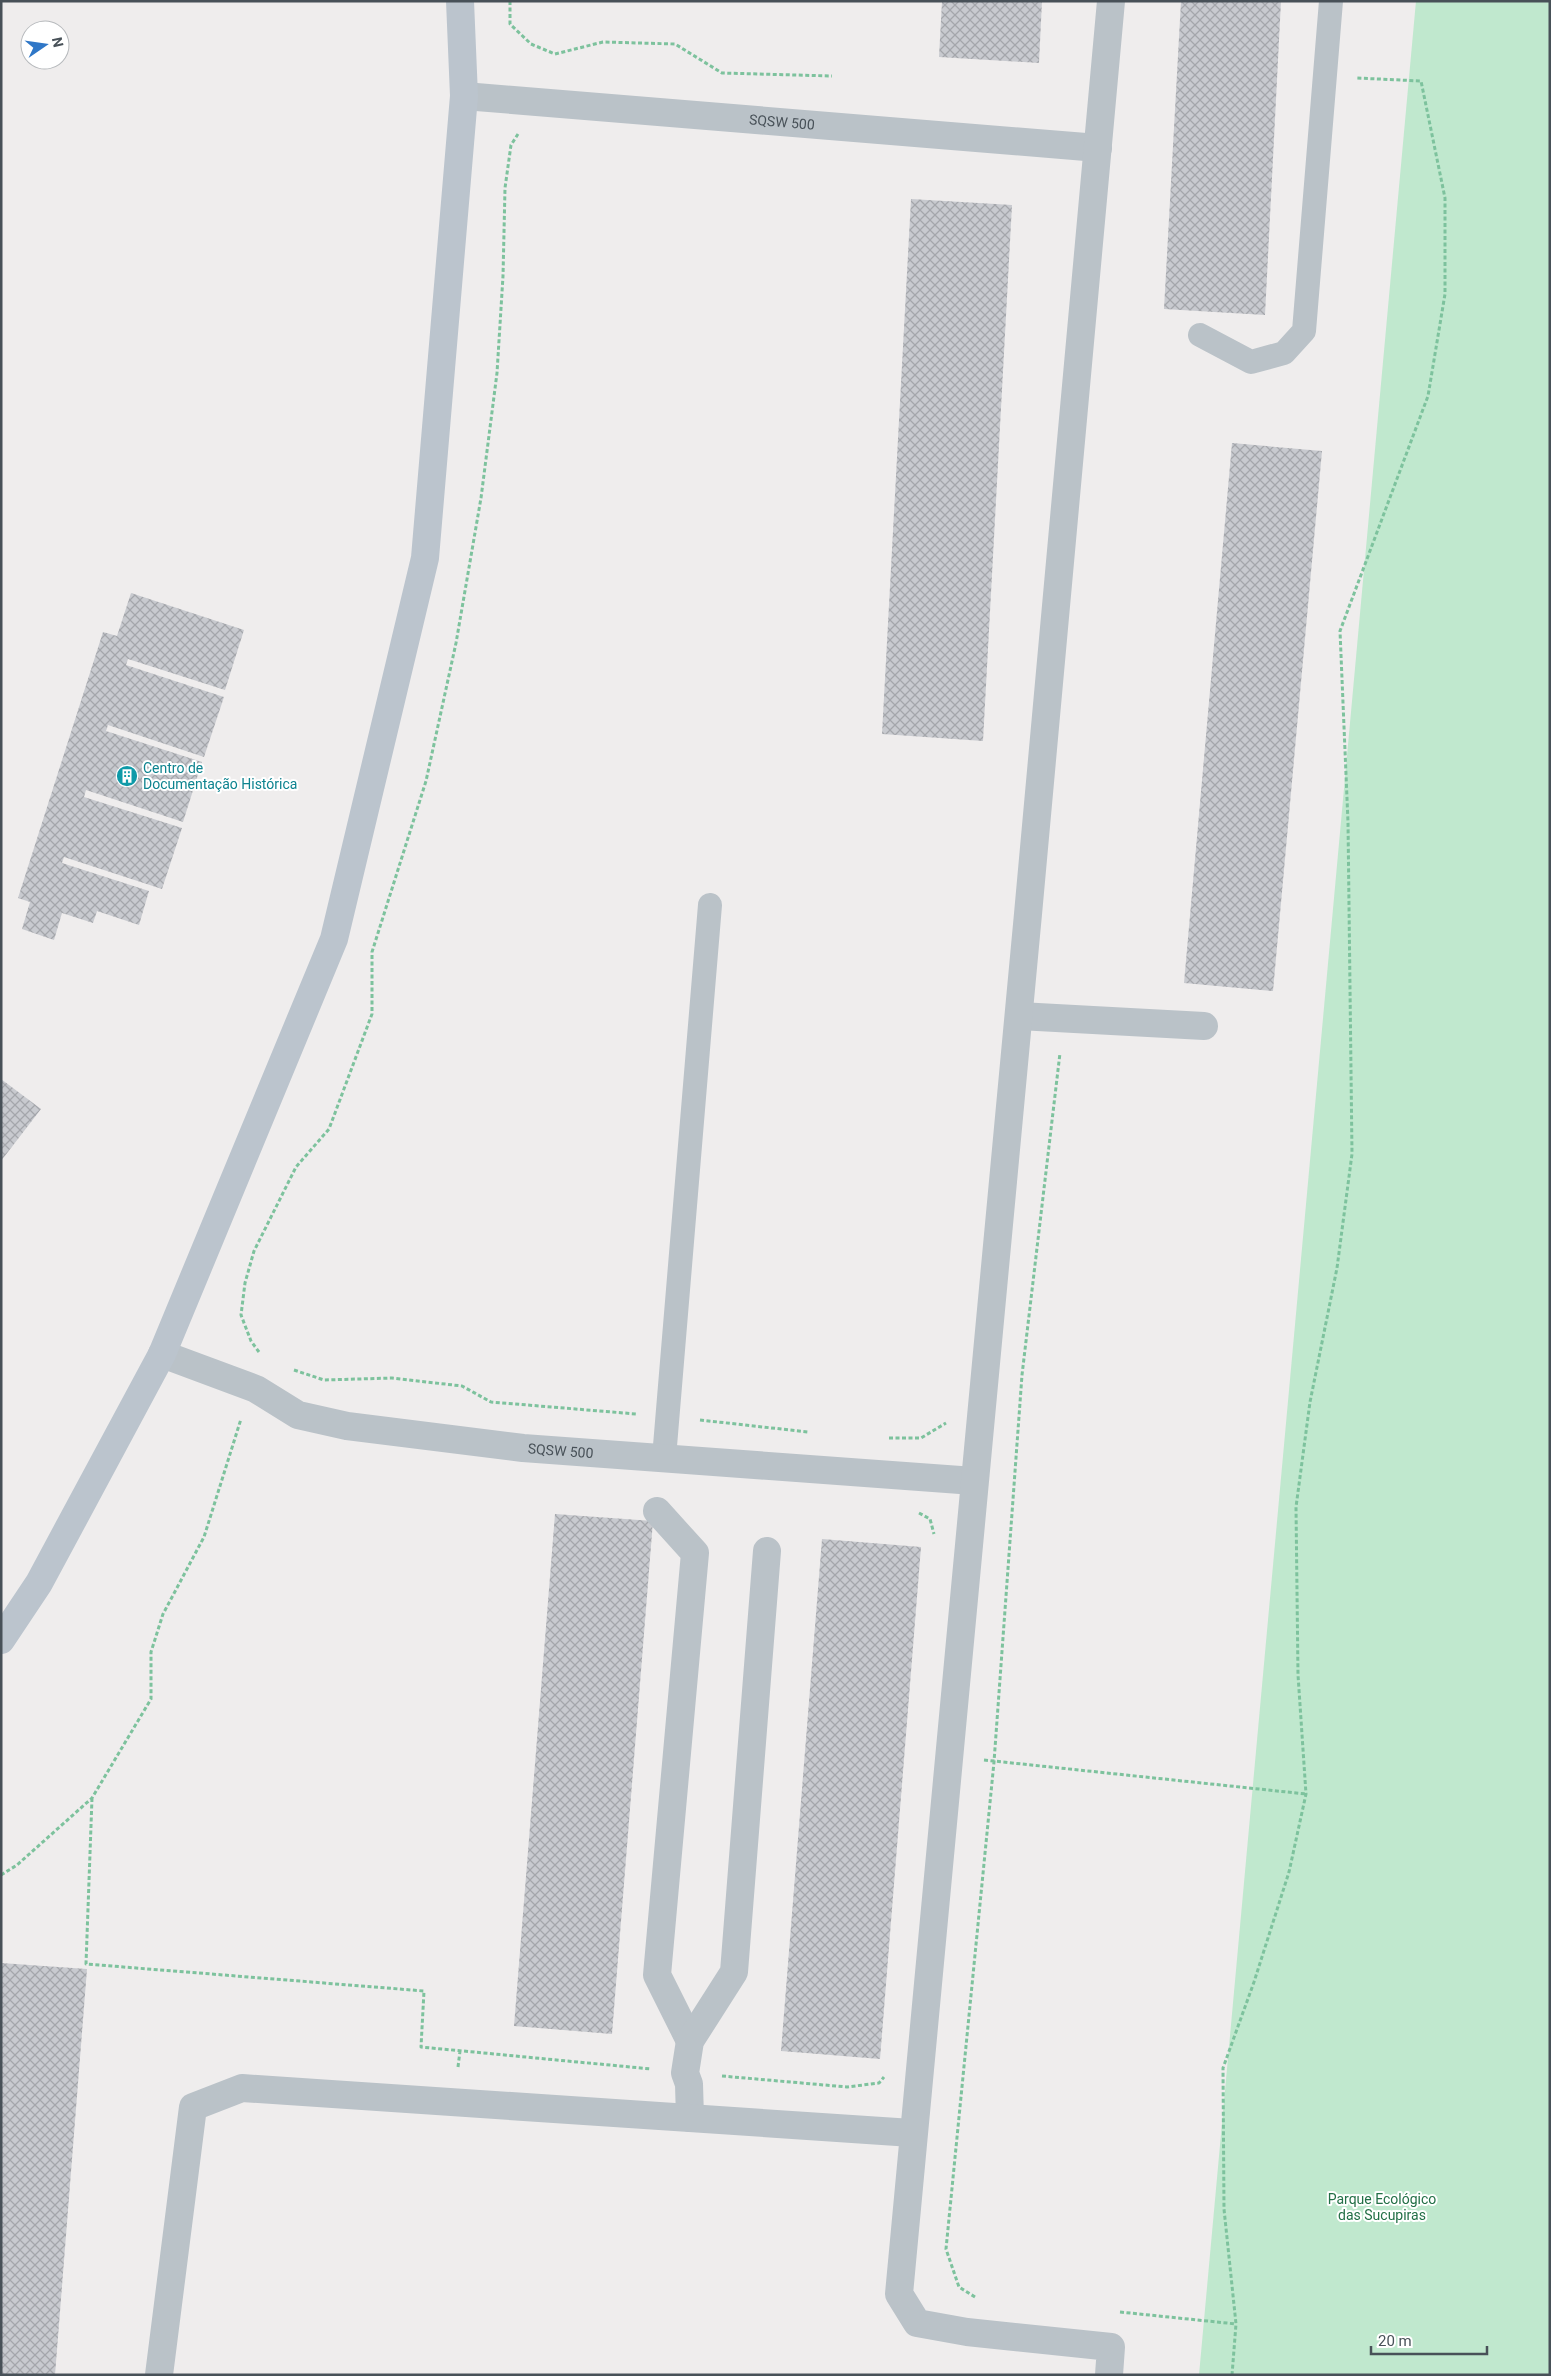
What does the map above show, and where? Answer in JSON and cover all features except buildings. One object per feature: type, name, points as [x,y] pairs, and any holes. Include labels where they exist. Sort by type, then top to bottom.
[{"type":"street","points":[[1,1640],[39,1582],[162,1354],[334,939],[425,558],[464,96],[460,1]]},
{"type":"street","points":[[1109,2375],[1111,2347],[967,2332],[917,2323],[899,2294],[912,2133],[1018,1016],[1111,1]]},
{"type":"street","name":"SQSW 500","points":[[464,96],[1098,148]]},
{"type":"street","points":[[1018,1016],[1204,1026]]},
{"type":"street","name":"SQSW 500","points":[[162,1354],[256,1389],[298,1415],[347,1426],[523,1448],[974,1480]]},
{"type":"street","points":[[658,1511],[695,1553],[657,1975],[690,2041]]},
{"type":"street","points":[[690,2118],[689,2084],[684,2073],[690,2041],[734,1972],[767,1551]]},
{"type":"street","points":[[159,2375],[193,2107],[242,2088],[912,2133]]},
{"type":"lane","points":[[1200,335],[1251,362],[1284,353],[1304,332],[1331,1]]},
{"type":"lane","points":[[664,1458],[710,906]]},
{"type":"path","points":[[510,1],[510,24],[531,44],[555,54],[603,42],[675,44],[722,74],[832,76]]},
{"type":"path","points":[[1232,2375],[1236,2324],[1224,2209],[1223,2068],[1254,1982],[1289,1872],[1306,1794],[1298,1675],[1296,1507],[1310,1402],[1337,1268],[1352,1154],[1348,822],[1340,631],[1428,396],[1445,294],[1445,198],[1421,81],[1325,77]]},
{"type":"path","points":[[261,1355],[251,1341],[241,1315],[245,1283],[254,1252],[296,1167],[329,1129],[372,1014],[372,952],[426,781],[454,652],[481,498],[497,373],[503,276],[505,188],[511,145],[521,129]]},
{"type":"path","points":[[979,2299],[959,2287],[946,2249],[994,1762],[1022,1375],[1064,1017]]},
{"type":"path","points":[[292,1369],[324,1380],[392,1378],[462,1386],[491,1402],[668,1416],[809,1432]]},
{"type":"path","points":[[1,1875],[17,1865],[92,1798],[151,1699],[151,1652],[163,1614],[204,1537],[244,1411]]},
{"type":"path","points":[[913,1510],[930,1519],[934,1537]]},
{"type":"path","points":[[948,1756],[1306,1794]]},
{"type":"path","points":[[92,1798],[86,1964],[424,1991],[422,2047],[847,2087],[879,2083],[890,2070]]},
{"type":"path","points":[[1118,2312],[1236,2324]]},
{"type":"green space","name":"Parque Ecológico das Sucupiras","points":[[1416,1],[1550,1],[1550,2375],[1199,2375]]},
{"type":"place","name":"Centro de Documentação Histórica","points":[[127,776]]}]
